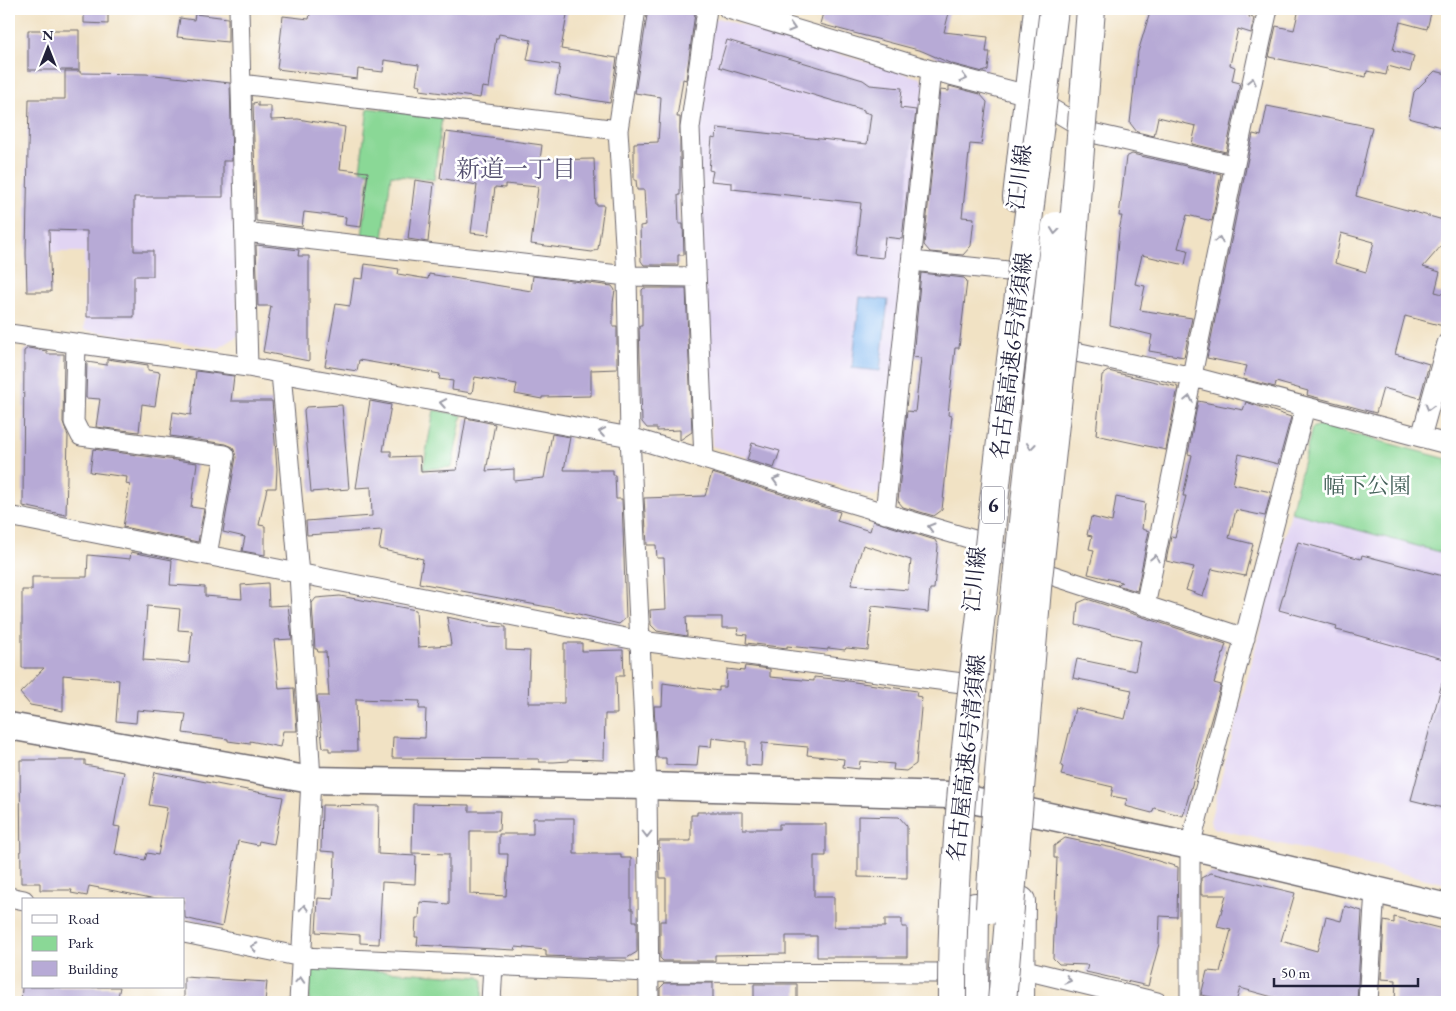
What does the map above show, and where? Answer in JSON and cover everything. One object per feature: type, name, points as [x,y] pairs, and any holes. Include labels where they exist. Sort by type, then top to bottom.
[{"type":"main road","name":"江川線","points":[[944,1002],[943,973],[949,795],[1038,9]]},
{"type":"main road","name":"名古屋高速6号清須線","points":[[952,1002],[954,892],[968,724],[1017,298],[1054,9]]},
{"type":"main road","points":[[989,1002],[983,908],[981,784],[993,652],[1062,9]]},
{"type":"main road","points":[[974,1002],[1009,654],[1082,9]]},
{"type":"main road","points":[[1002,1002],[1036,608],[1067,314],[1091,9]]},
{"type":"main road","points":[[1020,1002],[1022,809],[1045,573],[1071,351],[1102,9]]},
{"type":"street","points":[[240,9],[248,367]]},
{"type":"street","points":[[636,9],[618,130],[627,276],[630,437],[647,786],[649,1002]]},
{"type":"street","points":[[704,459],[690,128],[707,9]]},
{"type":"street","points":[[728,9],[931,70],[1028,95],[1092,133],[1233,165]]},
{"type":"street","points":[[1145,606],[1193,377],[1233,165],[1268,9]]},
{"type":"street","points":[[885,514],[931,70]]},
{"type":"street","points":[[241,84],[618,130]]},
{"type":"street","points":[[245,232],[627,276],[696,277]]},
{"type":"street","points":[[912,261],[1008,271]]},
{"type":"street","points":[[9,334],[248,367],[630,437],[978,541],[1045,573],[1245,638]]},
{"type":"street","points":[[1421,437],[1447,343]]},
{"type":"street","points":[[76,344],[74,422],[81,436],[226,455],[207,555]]},
{"type":"street","points":[[1071,351],[1193,377],[1447,444]]},
{"type":"street","points":[[281,373],[299,574],[311,780],[299,1002]]},
{"type":"street","points":[[1190,1002],[1190,846],[1305,407]]},
{"type":"street","points":[[9,516],[640,641],[962,683]]},
{"type":"street","points":[[9,726],[311,780],[647,786],[949,795],[1190,846],[1447,907]]},
{"type":"street","points":[[1368,1002],[1375,890]]},
{"type":"street","points":[[9,897],[22,900]]},
{"type":"street","points":[[185,933],[302,957],[648,972],[943,973]]},
{"type":"street","points":[[491,1002],[493,965]]},
{"type":"street","points":[[1021,969],[1158,1002]]},
{"type":"shaded area","points":[[718,18],[920,78],[925,85],[882,490],[874,496],[712,446],[696,130],[711,21]]},
{"type":"shaded area","points":[[82,68],[167,75],[167,139],[233,140],[238,336],[219,348],[84,330],[84,252],[26,252],[27,127],[73,127],[81,119]]},
{"type":"shaded area","points":[[1291,512],[1447,554],[1447,884],[1214,828],[1210,821]]},
{"type":"green space","points":[[368,108],[442,117],[434,180],[391,175],[383,239],[362,236],[370,172],[360,170]]},
{"type":"green space","points":[[434,410],[462,415],[452,467],[423,469]]},
{"type":"green space","name":"幅下公園","points":[[1320,425],[1447,459],[1447,554],[1291,512],[1312,428]]},
{"type":"green space","points":[[316,967],[479,977],[483,980],[482,1002],[309,1002],[311,972]]},
{"type":"water","points":[[860,297],[888,300],[880,371],[852,368]]},
{"type":"building","points":[[84,9],[108,9],[108,24],[84,23]]},
{"type":"building","points":[[311,9],[568,9],[561,49],[617,58],[610,103],[555,94],[560,65],[527,60],[531,40],[499,34],[498,38],[496,38],[489,88],[482,87],[480,98],[420,90],[421,85],[416,84],[419,65],[384,60],[383,72],[358,69],[357,79],[277,69],[283,16],[309,19]]},
{"type":"building","points":[[648,9],[689,9],[688,12],[695,13],[686,80],[683,79],[677,117],[680,117],[679,224],[683,224],[684,255],[678,255],[678,265],[644,265],[641,261],[640,226],[646,225],[644,190],[637,190],[636,180],[634,180],[634,143],[658,142],[661,97],[635,93]]},
{"type":"building","points":[[824,9],[868,9],[887,14],[888,9],[950,9],[944,32],[988,37],[986,52],[990,52],[988,70],[983,72],[952,64],[922,51],[820,24]]},
{"type":"building","points":[[1151,9],[1251,9],[1249,17],[1254,18],[1251,33],[1238,29],[1230,65],[1235,67],[1232,81],[1240,83],[1226,152],[1192,144],[1196,126],[1158,117],[1154,136],[1137,132],[1130,123],[1138,52]]},
{"type":"building","points":[[1299,9],[1432,9],[1427,29],[1400,22],[1393,50],[1414,56],[1410,72],[1388,66],[1386,75],[1367,71],[1366,77],[1269,57],[1276,26],[1294,30]]},
{"type":"building","points":[[195,14],[228,18],[228,42],[177,37],[180,18],[194,20]]},
{"type":"building","points":[[28,30],[79,30],[79,70],[28,70]]},
{"type":"building","points":[[727,40],[863,80],[870,85],[902,88],[900,108],[916,110],[902,239],[885,237],[883,258],[855,255],[861,203],[732,189],[732,183],[711,181],[713,171],[709,170],[712,138],[716,139],[717,128],[867,144],[871,114],[864,112],[864,110],[719,67]]},
{"type":"building","points":[[65,71],[146,74],[230,83],[232,161],[223,161],[223,197],[134,197],[134,251],[153,251],[153,276],[134,276],[134,317],[87,317],[87,231],[49,230],[51,292],[27,292],[29,99],[65,99]]},
{"type":"building","points":[[1435,71],[1447,74],[1447,103],[1441,127],[1409,118],[1414,92]]},
{"type":"building","points":[[949,86],[980,94],[987,102],[981,145],[970,144],[962,217],[974,218],[971,246],[963,255],[930,252],[924,245],[940,90],[949,91]]},
{"type":"building","points":[[258,102],[258,106],[271,106],[271,120],[298,119],[345,127],[340,169],[368,172],[361,227],[345,225],[346,217],[304,212],[302,227],[256,221],[253,103]]},
{"type":"building","points":[[1267,106],[1372,127],[1356,196],[1447,221],[1442,245],[1423,267],[1440,272],[1435,292],[1447,295],[1447,327],[1405,316],[1395,354],[1429,364],[1420,398],[1383,388],[1376,413],[1307,395],[1308,391],[1276,382],[1275,387],[1243,379],[1247,366],[1207,358],[1253,134],[1261,136]],"holes":[[[1341,233],[1374,242],[1366,272],[1335,263]]]},
{"type":"building","points":[[446,132],[542,145],[540,160],[594,159],[596,205],[604,205],[598,249],[592,252],[531,244],[538,187],[505,184],[505,188],[495,187],[489,235],[471,233],[477,185],[440,178]]},
{"type":"building","points":[[1132,154],[1221,174],[1212,221],[1187,215],[1178,248],[1188,250],[1185,265],[1142,255],[1135,284],[1145,286],[1140,310],[1192,318],[1184,357],[1149,351],[1152,335],[1110,325],[1122,216],[1119,216],[1126,157]]},
{"type":"building","points":[[415,180],[434,183],[428,242],[408,239]]},
{"type":"building","points":[[256,245],[299,250],[298,256],[309,256],[309,361],[263,352],[271,306],[258,306]]},
{"type":"building","points":[[365,264],[399,269],[398,274],[428,279],[429,274],[531,291],[533,276],[612,286],[615,290],[613,327],[617,327],[617,369],[591,370],[591,396],[542,397],[542,399],[515,394],[517,384],[475,377],[472,393],[452,390],[453,381],[439,379],[440,374],[359,360],[357,371],[325,366],[336,304],[350,306],[354,278],[363,279]]},
{"type":"building","points":[[921,273],[964,278],[967,281],[959,348],[955,348],[948,415],[952,416],[942,510],[934,516],[903,507],[898,501],[907,411],[915,412],[921,358],[913,357]]},
{"type":"building","points":[[644,288],[686,288],[692,432],[680,440],[680,430],[657,431],[657,428],[647,428],[642,422],[639,326],[642,326],[642,290]]},
{"type":"building","points":[[28,348],[47,351],[47,354],[64,354],[63,422],[68,436],[66,515],[23,506],[24,351]]},
{"type":"building","points":[[107,359],[148,365],[148,370],[160,372],[155,406],[142,404],[139,432],[96,427],[100,399],[86,398],[87,362],[107,365]]},
{"type":"building","points":[[196,371],[234,376],[231,401],[272,401],[277,469],[276,488],[267,488],[259,525],[265,526],[265,555],[242,551],[245,537],[223,532],[236,457],[233,447],[226,444],[170,436],[173,412],[191,415]]},
{"type":"building","points":[[1108,371],[1178,387],[1166,450],[1096,435],[1102,375]]},
{"type":"building","points":[[370,401],[391,405],[383,451],[391,451],[391,457],[420,456],[421,472],[457,470],[466,418],[495,424],[486,471],[514,469],[514,481],[544,478],[552,434],[570,437],[564,470],[613,470],[616,499],[622,499],[626,618],[619,624],[558,609],[419,583],[423,559],[379,549],[382,530],[307,535],[306,521],[372,516],[371,487],[356,488]]},
{"type":"building","points":[[1198,401],[1243,410],[1246,402],[1291,417],[1278,464],[1239,454],[1233,484],[1271,492],[1265,516],[1236,510],[1229,538],[1253,544],[1245,576],[1212,569],[1203,596],[1186,590],[1194,567],[1166,561],[1171,536],[1175,537],[1186,496],[1183,496],[1192,455],[1188,454]]},
{"type":"building","points":[[342,405],[349,489],[311,492],[304,410],[306,407]]},
{"type":"building","points":[[752,443],[780,451],[774,468],[747,460]]},
{"type":"building","points":[[93,449],[197,463],[191,507],[204,509],[198,542],[123,527],[130,485],[126,484],[127,477],[90,472]]},
{"type":"building","points":[[712,473],[840,512],[837,521],[870,531],[873,521],[935,540],[938,546],[934,589],[930,589],[928,612],[872,606],[868,650],[828,648],[828,650],[787,646],[787,648],[746,643],[747,635],[738,634],[739,628],[722,628],[722,617],[686,617],[687,636],[657,631],[651,625],[650,610],[666,609],[664,558],[657,558],[656,545],[647,545],[644,498],[705,496]],"holes":[[[863,545],[911,560],[908,590],[851,585]]]},
{"type":"building","points":[[1116,497],[1145,503],[1142,529],[1149,531],[1137,591],[1117,585],[1122,582],[1088,574],[1094,550],[1089,549],[1092,536],[1087,535],[1091,517],[1112,522]]},
{"type":"building","points":[[1298,542],[1361,559],[1362,555],[1447,577],[1447,660],[1336,630],[1337,626],[1279,610]]},
{"type":"building","points":[[131,552],[172,560],[170,585],[205,587],[205,596],[242,599],[241,585],[268,583],[269,606],[288,605],[292,639],[274,640],[279,689],[294,688],[297,731],[283,731],[280,747],[250,741],[250,744],[183,733],[186,714],[137,710],[136,723],[116,721],[119,680],[63,675],[63,711],[30,705],[20,693],[44,668],[22,668],[22,590],[32,590],[32,577],[87,577],[88,555],[130,559]],"holes":[[[147,606],[180,609],[178,630],[192,631],[189,663],[143,660]]]},
{"type":"building","points":[[340,596],[416,610],[418,647],[451,645],[447,617],[489,626],[506,627],[506,650],[530,651],[528,703],[564,703],[564,643],[582,643],[582,651],[623,650],[624,676],[616,676],[617,714],[605,714],[604,760],[569,759],[569,761],[539,762],[539,759],[392,758],[393,737],[425,738],[426,709],[419,709],[420,701],[356,699],[357,751],[329,751],[329,748],[323,748],[317,696],[329,696],[326,652],[318,652],[315,649],[312,603],[316,598]]},
{"type":"building","points":[[1087,599],[1226,644],[1214,683],[1221,685],[1183,816],[1154,808],[1152,813],[1125,806],[1127,799],[1111,796],[1113,787],[1061,775],[1063,767],[1061,766],[1075,708],[1125,719],[1132,690],[1073,678],[1077,659],[1135,671],[1141,641],[1076,625],[1078,603]]},
{"type":"building","points":[[745,666],[770,669],[770,677],[814,681],[814,677],[917,691],[916,696],[922,697],[916,764],[906,771],[893,770],[894,764],[860,761],[859,769],[843,767],[844,759],[807,755],[808,747],[762,743],[761,766],[746,765],[746,742],[712,738],[711,747],[699,746],[697,766],[666,765],[666,758],[657,758],[654,706],[662,706],[663,683],[719,691],[719,687],[726,687],[727,669],[744,671]]},
{"type":"building","points":[[1442,683],[1447,684],[1447,809],[1411,800]]},
{"type":"building","points":[[20,760],[85,760],[85,765],[124,772],[114,826],[120,827],[115,854],[145,860],[147,853],[158,855],[167,808],[149,805],[155,772],[283,797],[274,844],[259,841],[258,845],[238,841],[222,927],[185,918],[185,898],[152,898],[89,886],[87,896],[71,893],[72,890],[40,890],[40,883],[21,883]]},
{"type":"building","points":[[413,804],[469,805],[469,811],[500,811],[499,831],[470,831],[470,894],[506,896],[508,854],[499,854],[499,834],[533,834],[533,818],[574,818],[574,854],[621,854],[621,858],[631,858],[631,909],[633,909],[633,921],[637,921],[637,952],[627,958],[600,958],[546,956],[546,950],[516,947],[515,950],[417,945],[418,937],[415,937],[416,918],[419,918],[420,902],[449,904],[449,854],[412,853]]},
{"type":"building","points":[[322,805],[379,806],[378,854],[416,856],[415,884],[382,882],[379,944],[360,943],[360,935],[316,932],[318,898],[333,899],[334,887],[335,852],[321,851]]},
{"type":"building","points":[[697,812],[743,812],[743,829],[779,829],[779,824],[826,824],[826,856],[814,856],[814,897],[834,897],[834,927],[885,927],[885,919],[902,919],[902,927],[907,927],[907,957],[817,957],[817,936],[786,936],[786,954],[715,955],[715,961],[663,961],[660,958],[660,921],[666,921],[666,878],[660,878],[659,841],[691,841],[691,815],[697,815]]},
{"type":"building","points":[[858,816],[899,817],[907,826],[907,878],[858,877]]},
{"type":"building","points":[[1065,838],[1118,849],[1178,867],[1177,917],[1160,916],[1159,944],[1148,986],[1086,972],[1088,965],[1059,964],[1053,958],[1057,858],[1054,858],[1054,846]]},
{"type":"building","points":[[1211,873],[1295,893],[1281,941],[1317,951],[1326,917],[1341,921],[1345,906],[1362,911],[1357,1002],[1275,1002],[1276,998],[1240,988],[1236,1002],[1201,995],[1207,971],[1220,972],[1231,930],[1217,927],[1226,895],[1201,895],[1201,878]]},
{"type":"building","points":[[1394,917],[1447,930],[1447,1002],[1395,1002],[1396,980],[1381,979],[1384,921],[1394,923]]},
{"type":"building","points":[[185,977],[267,982],[265,1002],[184,1002]]},
{"type":"building","points":[[665,983],[713,983],[713,999],[660,1000],[660,988]]},
{"type":"building","points":[[754,984],[797,984],[797,1002],[754,1002]]},
{"type":"building","points":[[22,987],[120,988],[117,1002],[21,1002]]},
{"type":"district","name":"新道一丁目","points":[[516,169]]}]
